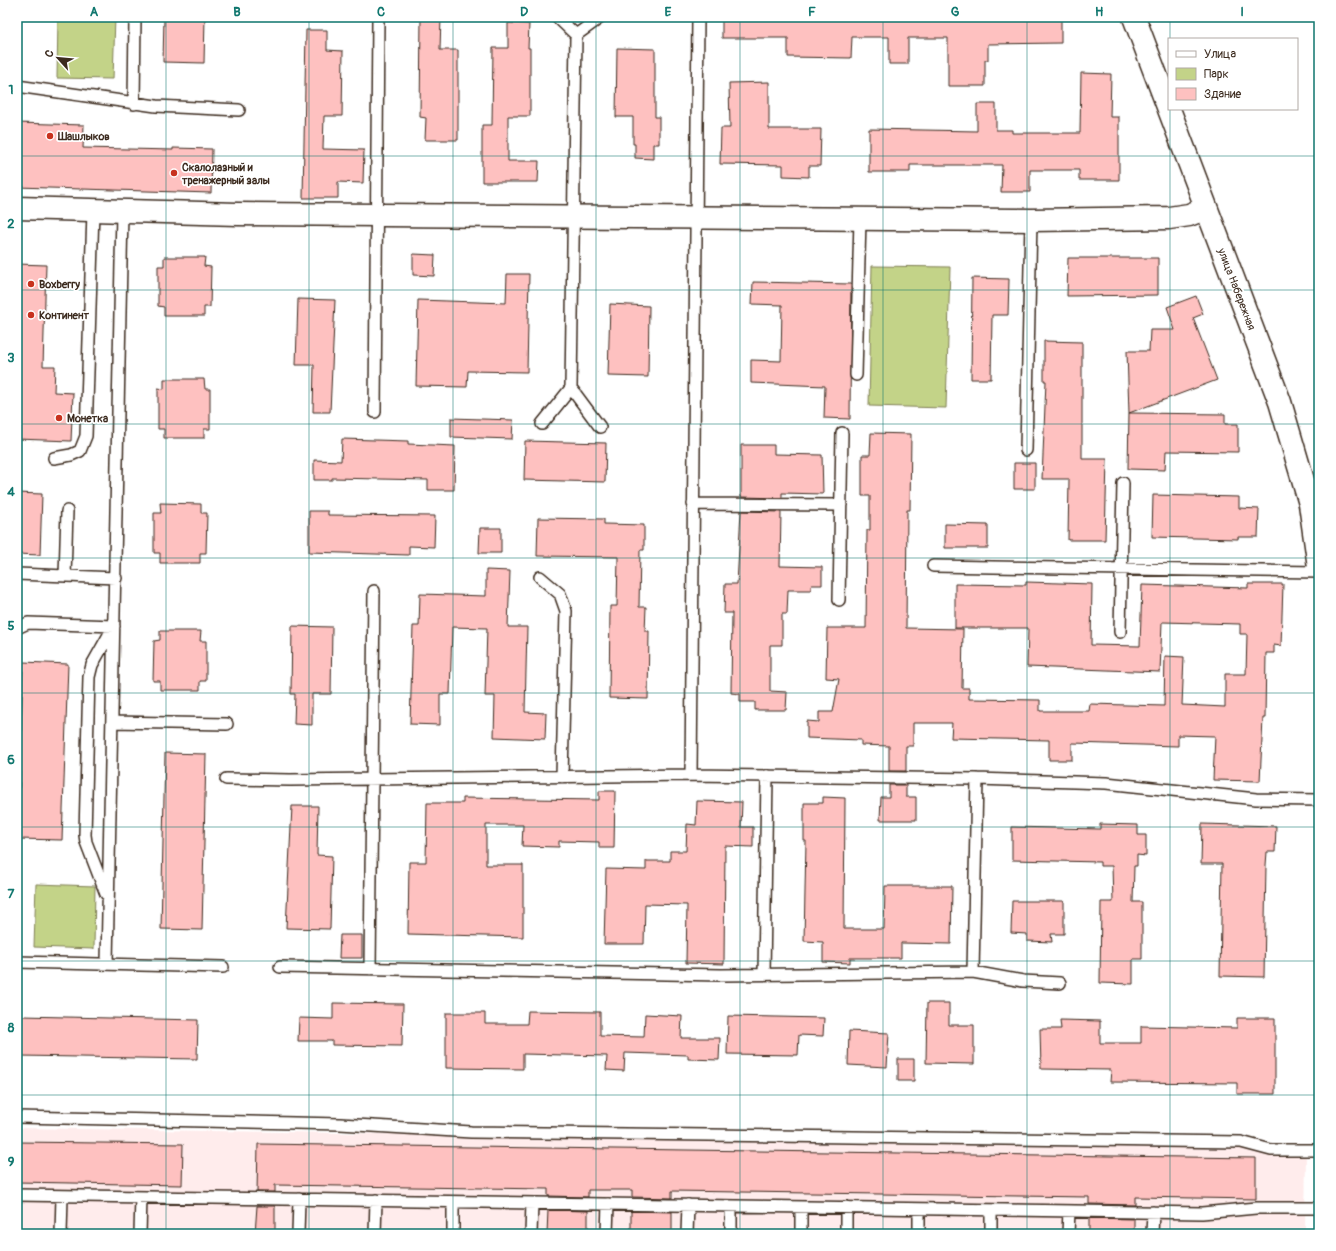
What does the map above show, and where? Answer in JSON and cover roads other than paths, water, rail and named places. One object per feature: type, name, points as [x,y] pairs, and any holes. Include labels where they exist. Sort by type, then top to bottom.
[{"type":"street","name":"улица Набережная","points":[[1134,17],[1168,107]]},
{"type":"street","name":"улица Набережная","points":[[1169,110],[1280,402],[1310,504],[1319,566]]},
{"type":"street","points":[[17,208],[122,212],[377,216],[1031,220],[1169,218],[1189,215],[1206,208]]},
{"type":"lane","points":[[134,104],[135,17]]},
{"type":"lane","points":[[375,412],[378,17]]},
{"type":"lane","points":[[542,424],[570,388],[576,35],[557,17]]},
{"type":"lane","points":[[576,35],[600,17]]},
{"type":"lane","points":[[691,775],[698,17]]},
{"type":"lane","points":[[17,86],[134,104],[239,110]]},
{"type":"lane","points":[[54,458],[71,455],[80,451],[86,436],[93,211]]},
{"type":"lane","points":[[107,963],[116,578],[122,212]]},
{"type":"lane","points":[[856,375],[860,219]]},
{"type":"lane","points":[[1026,450],[1031,220]]},
{"type":"lane","points":[[570,388],[600,426]]},
{"type":"lane","points":[[839,600],[842,433]]},
{"type":"lane","points":[[1120,632],[1123,483]]},
{"type":"lane","points":[[694,504],[841,505]]},
{"type":"lane","points":[[65,576],[67,511]]},
{"type":"lane","points":[[933,566],[1319,572]]},
{"type":"lane","points":[[17,574],[116,578]]},
{"type":"lane","points":[[540,577],[560,594],[566,611],[562,777]]},
{"type":"lane","points":[[370,969],[374,591]]},
{"type":"lane","points":[[17,628],[28,623],[114,626]]},
{"type":"lane","points":[[108,898],[86,842],[85,835],[88,677],[92,665],[114,626]]},
{"type":"lane","points":[[112,722],[228,724]]},
{"type":"lane","points":[[226,780],[373,780],[691,775],[978,779],[1106,783],[1256,799],[1319,800]]},
{"type":"lane","points":[[764,974],[767,776]]},
{"type":"lane","points":[[974,972],[978,779]]},
{"type":"lane","points":[[17,962],[223,967]]},
{"type":"lane","points":[[280,967],[721,975],[974,972],[1023,981],[1060,983]]},
{"type":"lane","points":[[17,1117],[340,1124],[471,1132],[1241,1142],[1271,1150],[1319,1150]]},
{"type":"lane","points":[[17,1195],[1202,1213],[1256,1208],[1319,1208]]},
{"type":"lane","points":[[61,1234],[62,1196]]},
{"type":"lane","points":[[140,1234],[141,1197]]},
{"type":"lane","points":[[298,1234],[299,1199]]},
{"type":"lane","points":[[375,1234],[376,1200]]},
{"type":"lane","points":[[452,1234],[453,1202]]},
{"type":"lane","points":[[531,1234],[532,1203]]},
{"type":"lane","points":[[607,1234],[608,1204]]},
{"type":"lane","points":[[687,1234],[688,1205]]},
{"type":"lane","points":[[731,1206],[731,1234]]},
{"type":"lane","points":[[801,1207],[801,1234]]},
{"type":"lane","points":[[846,1207],[846,1234]]},
{"type":"lane","points":[[919,1208],[919,1234]]},
{"type":"lane","points":[[991,1210],[991,1234]]},
{"type":"lane","points":[[1068,1234],[1069,1211]]},
{"type":"lane","points":[[1152,1234],[1153,1212]]},
{"type":"place","name":"Шашлыков","points":[[50,136]]},
{"type":"place","name":"Скалолазный и тренажерный залы","points":[[174,173]]},
{"type":"place","name":"Boxberry","points":[[31,284]]},
{"type":"place","name":"Континент","points":[[31,315]]},
{"type":"place","name":"Монетка","points":[[59,418]]}]
